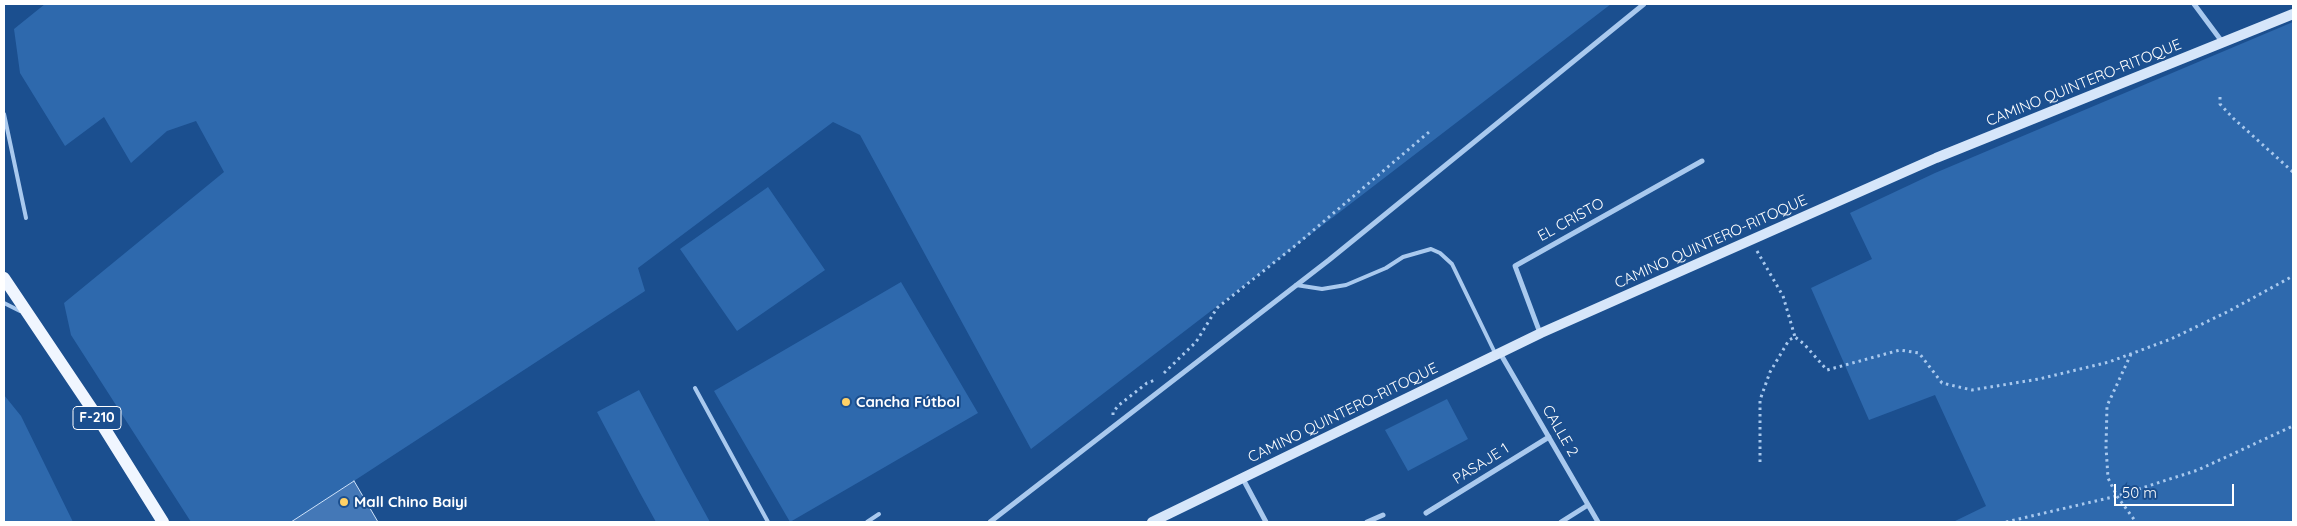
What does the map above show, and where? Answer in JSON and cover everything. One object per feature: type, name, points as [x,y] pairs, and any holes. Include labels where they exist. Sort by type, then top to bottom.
[{"type":"main road","name":"CAMINO QUINTERO-RITOQUE","points":[[1152,522],[1541,333],[1936,158],[2224,44],[2293,14]]},
{"type":"main road","name":"F-210","points":[[4,278],[98,418],[163,522]]},
{"type":"main road","name":"F-210","points":[[4,283],[29,314]]},
{"type":"street","points":[[990,522],[1296,285],[1644,4]]},
{"type":"street","points":[[2194,4],[2224,44]]},
{"type":"street","name":"EL CRISTO","points":[[1541,333],[1514,266],[1702,161]]},
{"type":"street","name":"CALLE 2","points":[[1498,354],[1598,522]]},
{"type":"street","name":"PASAJE 1","points":[[1426,513],[1549,437]]},
{"type":"street","points":[[1243,478],[1266,522]]},
{"type":"street","points":[[1560,522],[1588,505]]},
{"type":"street","points":[[1367,522],[1383,514]]},
{"type":"lane","points":[[4,114],[26,218]]},
{"type":"lane","points":[[1296,285],[1322,289],[1346,285],[1386,268],[1403,257],[1432,249],[1440,253],[1452,264],[1498,354]]},
{"type":"lane","points":[[4,303],[29,314]]},
{"type":"lane","points":[[695,388],[768,522]]},
{"type":"lane","points":[[867,522],[879,514]]},
{"type":"path","points":[[2220,97],[2220,104],[2238,124],[2293,172]]},
{"type":"path","points":[[1113,428],[1113,412],[1147,383],[1155,380],[1196,342],[1217,308],[1296,245],[1428,132]]},
{"type":"path","points":[[1752,240],[1783,296],[1794,337],[1808,348],[1827,370],[1846,367],[1885,353],[1906,351],[1920,353],[1942,383],[1972,390],[2039,378],[2109,362],[2171,339],[2229,311],[2293,276]]},
{"type":"path","points":[[1760,462],[1760,400],[1770,372],[1789,340],[1794,337]]},
{"type":"path","points":[[2131,354],[2107,406],[2106,447],[2108,478],[2117,496],[2136,522]]},
{"type":"path","points":[[2006,522],[2117,496],[2198,470],[2293,426]]},
{"type":"shaded area","points":[[45,4],[1611,4],[1031,449],[860,135],[833,122],[638,268],[645,291],[291,522],[191,522],[71,335],[64,303],[224,172],[196,121],[167,131],[131,163],[104,117],[65,146],[20,73],[14,29]]},
{"type":"shaded area","points":[[2293,22],[2293,522],[1953,522],[1986,506],[1935,395],[1869,420],[1811,288],[1872,259],[1850,213],[1935,173]]},
{"type":"shaded area","points":[[768,187],[825,270],[737,331],[680,249]]},
{"type":"shaded area","name":"Cancha Fútbol","points":[[901,282],[978,413],[790,522],[714,391]]},
{"type":"shaded area","points":[[639,390],[710,522],[656,522],[640,493],[597,412]]},
{"type":"shaded area","points":[[4,395],[21,416],[73,522],[4,522]]},
{"type":"shaded area","points":[[1447,399],[1468,439],[1408,471],[1385,430]]},
{"type":"building","name":"Mall Chino Baiyi","points":[[354,481],[378,522],[291,522]]},
{"type":"place","name":"Cancha Fútbol","points":[[846,402]]},
{"type":"place","name":"Mall Chino Baiyi","points":[[344,502]]}]
